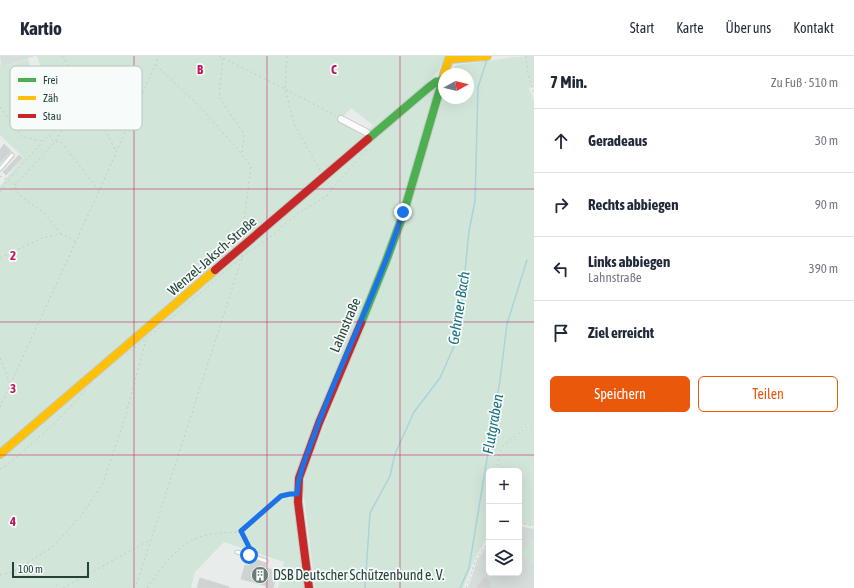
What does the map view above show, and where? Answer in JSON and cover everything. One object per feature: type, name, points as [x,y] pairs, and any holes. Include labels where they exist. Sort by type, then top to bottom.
[{"type":"street","points":[[449,57],[487,56]]},
{"type":"street","name":"Lahnstraße","points":[[446,68],[449,57]]},
{"type":"street","name":"Wenzel-Jaksch-Straße","points":[[0,454],[438,81]]},
{"type":"street","name":"Lahnstraße","points":[[309,588],[297,494],[301,474],[322,414],[396,234],[438,97]]},
{"type":"street","points":[[341,119],[366,132],[371,137]]},
{"type":"lane","points":[[0,169],[12,155]]},
{"type":"lane","points":[[249,555],[249,547],[241,531],[281,496],[297,494]]},
{"type":"lane","points":[[237,552],[266,561]]},
{"type":"path","points":[[62,56],[69,66]]},
{"type":"path","points":[[142,96],[159,56]]},
{"type":"path","points":[[219,56],[341,119]]},
{"type":"path","points":[[285,89],[288,56]]},
{"type":"path","points":[[526,56],[528,74],[534,94]]},
{"type":"path","points":[[223,58],[218,97],[244,134],[242,155]]},
{"type":"path","points":[[133,588],[137,583],[150,539],[243,256],[241,248],[251,166],[199,106],[156,65]]},
{"type":"path","points":[[0,107],[10,121]]},
{"type":"path","points":[[17,130],[22,137],[44,141]]},
{"type":"path","points":[[15,185],[55,142],[62,130]]},
{"type":"path","points":[[105,130],[117,152]]},
{"type":"path","points":[[0,407],[127,130]]},
{"type":"path","points":[[0,192],[8,180],[50,135],[55,142]]},
{"type":"path","points":[[55,142],[62,142],[99,191]]},
{"type":"path","points":[[332,189],[371,146]]},
{"type":"path","points":[[0,176],[15,185],[18,194],[36,208],[44,212],[61,234],[76,241]]},
{"type":"path","points":[[0,258],[42,238],[61,234]]},
{"type":"path","points":[[0,575],[12,572],[51,548],[81,516],[103,483],[124,421],[146,339]]},
{"type":"path","points":[[0,358],[10,384]]},
{"type":"path","points":[[0,469],[6,466],[56,422],[87,389]]},
{"type":"path","points":[[497,468],[499,455],[503,446],[534,421]]},
{"type":"path","points":[[522,524],[534,526]]},
{"type":"path","points":[[147,588],[176,551],[195,539],[212,534],[241,531]]},
{"type":"path","points":[[63,588],[150,539]]},
{"type":"path","points":[[466,588],[476,559],[486,544]]},
{"type":"shaded area","points":[[0,56],[35,56],[2,67]]},
{"type":"shaded area","points":[[522,527],[534,529],[534,588],[468,588],[477,560],[486,547],[486,576],[522,576]]},
{"type":"green space","points":[[37,56],[446,56],[440,68],[438,68],[438,71],[425,85],[435,88],[435,94],[433,96],[401,210],[383,260],[300,465],[306,588],[278,588],[284,562],[224,542],[195,572],[191,588],[0,588],[0,186],[23,157],[0,135],[0,61],[2,67],[28,59],[30,66],[10,66],[10,130],[142,130],[142,66],[40,66]],"holes":[[[351,108],[373,125],[366,132],[341,119]]]},
{"type":"green space","points":[[534,56],[534,87],[529,88],[534,100],[534,420],[503,446],[499,453],[496,468],[486,468],[485,541],[475,558],[463,588],[315,588],[303,488],[306,473],[396,250],[441,104],[474,104],[474,68],[454,68],[458,65],[515,57]]},
{"type":"green space","points":[[534,421],[534,526],[522,524],[522,468],[497,468],[499,455],[503,446]]},
{"type":"green space","points":[[534,538],[534,565],[522,554],[522,552]]},
{"type":"building","points":[[4,144],[11,151],[0,163],[0,150]]},
{"type":"building","points":[[19,155],[22,158],[6,175],[3,172]]},
{"type":"building","name":"DSB Deutscher Schützenbund e. V.","points":[[251,559],[266,564],[265,568],[278,571],[273,588],[266,588],[266,586],[241,579],[245,565],[249,566]]},
{"type":"building","points":[[485,577],[491,583],[489,586],[491,588],[476,588]]},
{"type":"building","points":[[200,578],[229,587],[229,588],[197,588]]},
{"type":"waterway","name":"Gehrner Bach","points":[[365,588],[370,513],[390,476],[395,454],[414,412],[440,378],[455,344],[461,311],[469,231],[475,201],[478,87],[487,60]]},
{"type":"waterway","name":"Flutgraben","points":[[460,588],[469,568],[500,380],[507,324],[527,260]]},
{"type":"traffic: fast","points":[[368,139],[428,88],[438,82]]},
{"type":"traffic: fast","points":[[361,323],[403,215],[438,95]]},
{"type":"traffic: slow","points":[[446,68],[450,56]]},
{"type":"traffic: slow","points":[[449,59],[487,56]]},
{"type":"traffic: slow","points":[[0,454],[215,270]]},
{"type":"traffic: jam","points":[[215,270],[368,139]]},
{"type":"traffic: jam","points":[[309,588],[298,502],[299,478],[319,423],[361,323]]},
{"type":"place","name":"DSB Deutscher Schützenbund e. V.","points":[[260,575]]},
{"type":"route","points":[[249,555],[249,547],[241,531],[281,496],[286,494],[297,494],[301,474],[322,414],[386,261],[403,212]]}]
